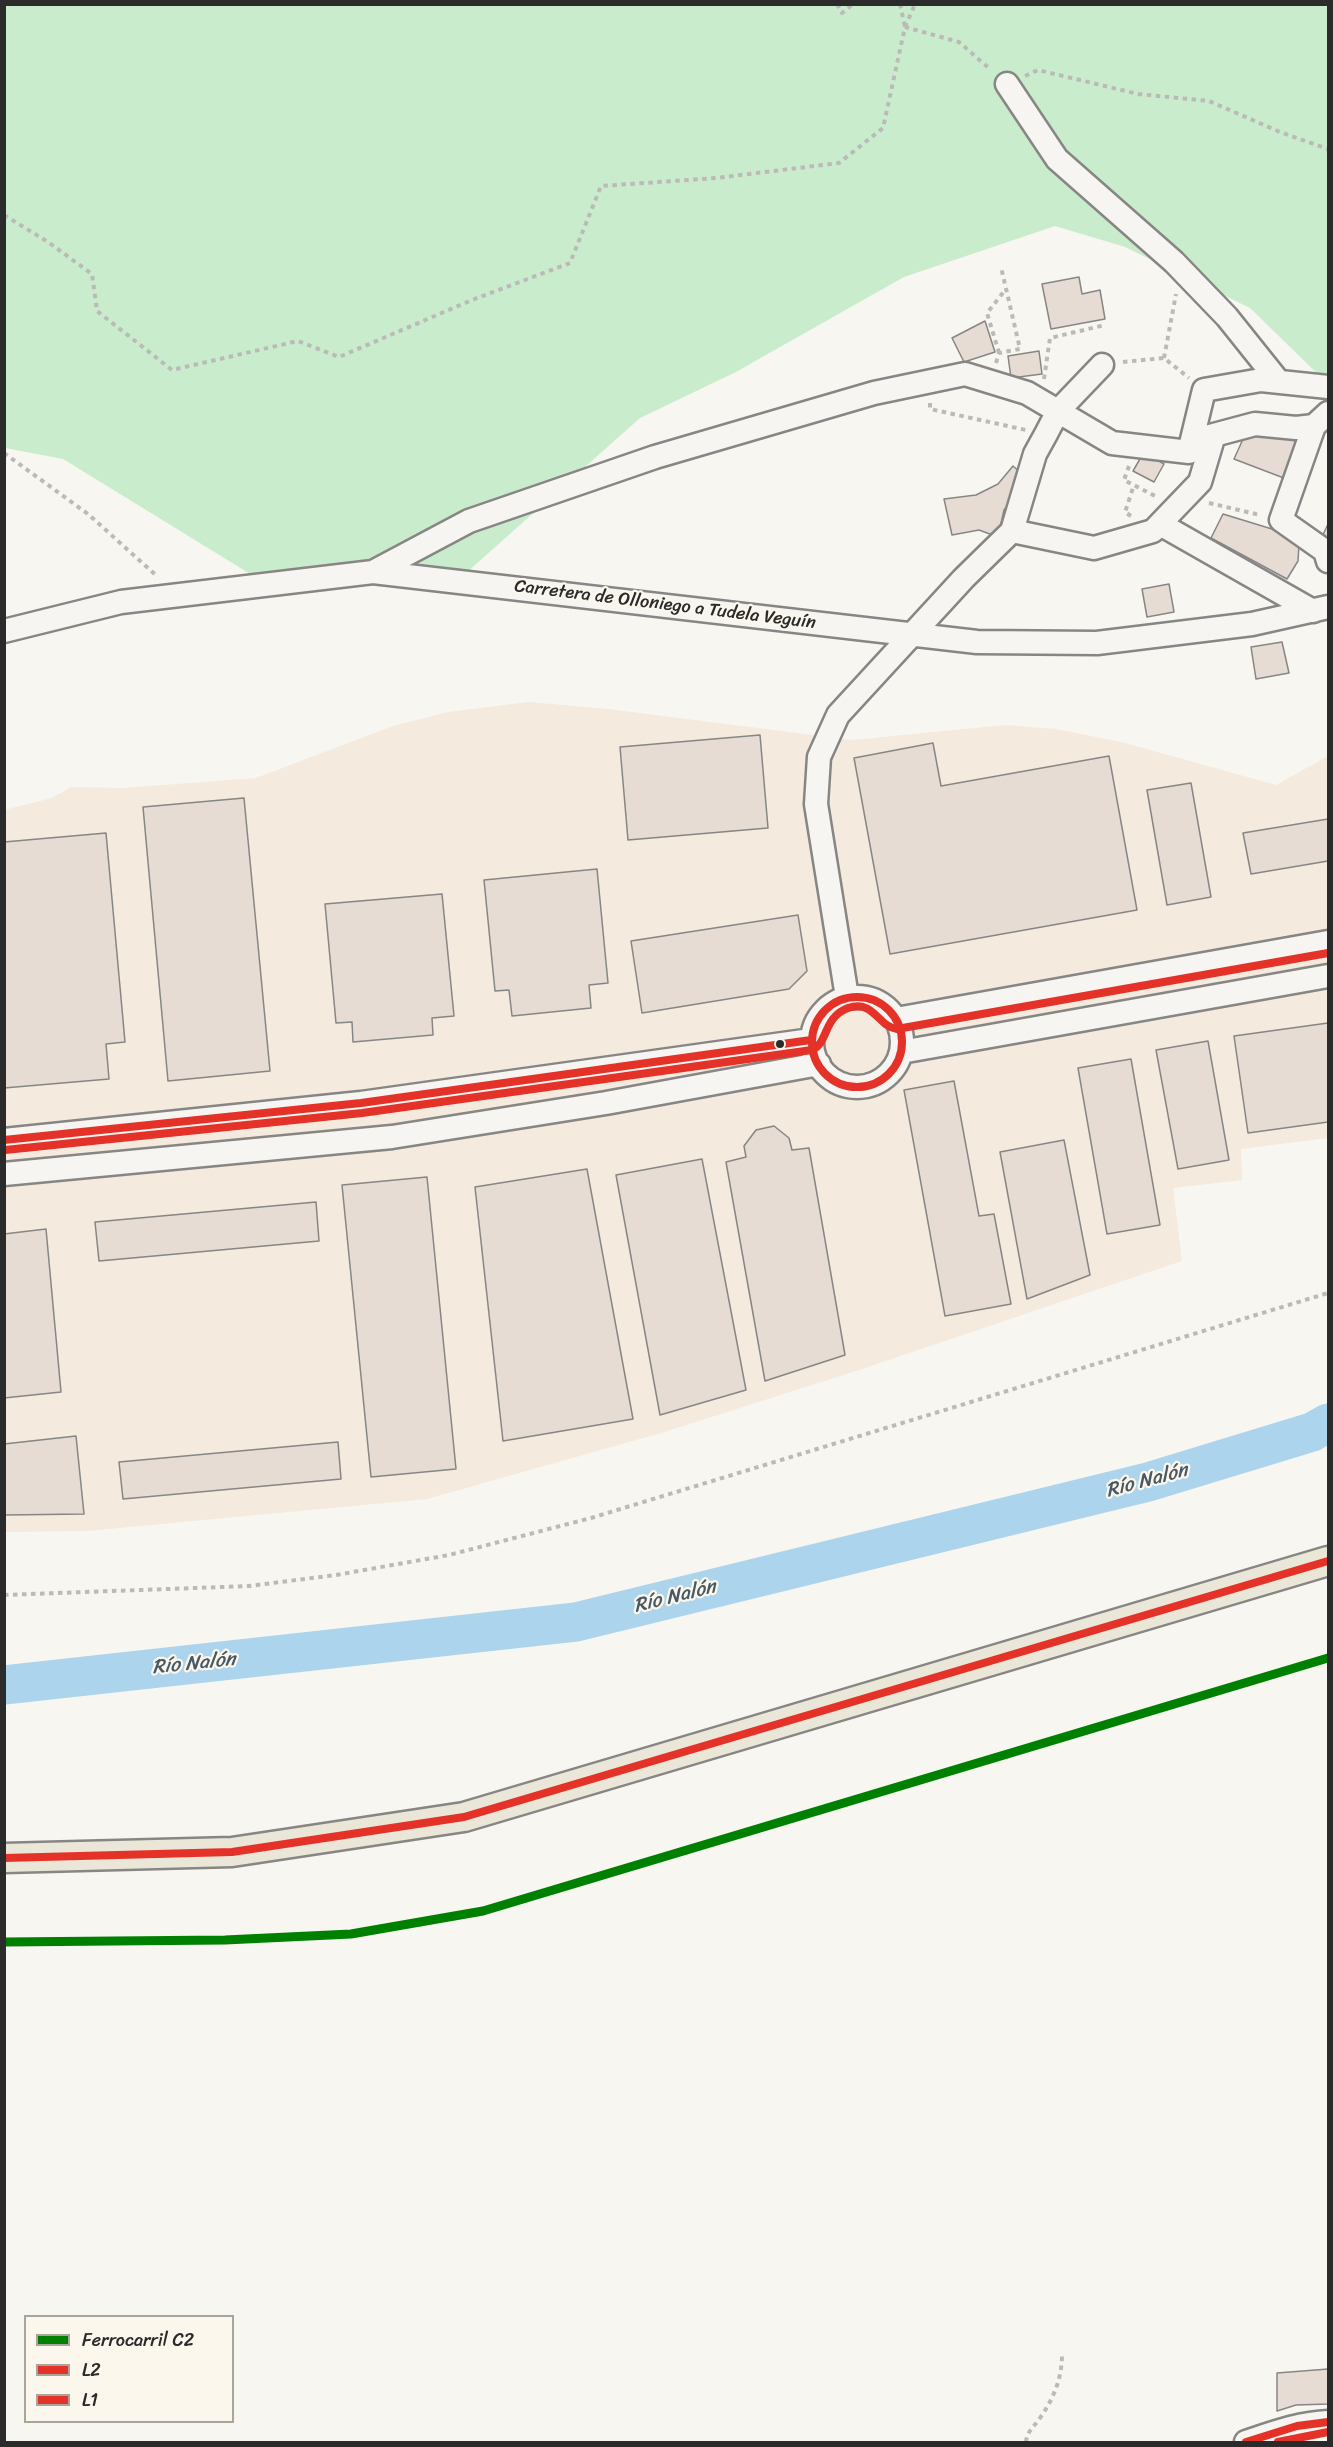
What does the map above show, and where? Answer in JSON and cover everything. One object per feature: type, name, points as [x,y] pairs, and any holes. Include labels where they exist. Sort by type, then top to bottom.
[{"type":"main road","points":[[4,1858],[232,1852],[464,1817],[1329,1561]]},
{"type":"street","points":[[1007,84],[1057,159],[1181,269],[1227,317],[1279,382]]},
{"type":"street","points":[[847,997],[816,804],[819,757],[838,715],[964,578],[1012,531],[1035,454],[1046,434],[1050,406],[1102,365]]},
{"type":"street","points":[[373,572],[469,521],[654,456],[874,393],[965,374],[1027,393],[1112,442],[1189,453],[1204,390],[1261,381],[1329,387]]},
{"type":"street","points":[[1192,440],[1255,424],[1296,428],[1321,420]]},
{"type":"street","points":[[1321,420],[1281,520],[1325,551],[1329,561]]},
{"type":"street","points":[[1012,531],[1094,548],[1156,527],[1200,482],[1214,435]]},
{"type":"street","points":[[1156,527],[1321,609]]},
{"type":"street","name":"Carretera de Olloniego a Tudela Veguín","points":[[4,631],[122,602],[373,572],[977,642],[1097,643],[1252,624],[1321,609]]},
{"type":"street","points":[[896,1019],[1329,942]]},
{"type":"street","points":[[901,1052],[1329,976]]},
{"type":"street","points":[[863,996],[878,1001],[896,1019],[902,1043],[899,1059],[891,1072],[869,1086],[854,1087],[832,1080],[820,1070],[811,1040],[814,1024],[832,1003],[847,997],[863,996]]},
{"type":"street","points":[[4,1140],[361,1103],[811,1040]]},
{"type":"street","points":[[4,1174],[392,1137],[617,1101],[819,1064]]},
{"type":"street","points":[[1246,2442],[1313,2423],[1329,2422]]},
{"type":"path","points":[[837,4],[842,13],[853,4]]},
{"type":"path","points":[[900,4],[905,27]]},
{"type":"path","points":[[4,215],[48,242],[92,274],[97,311],[172,370],[298,341],[339,357],[472,300],[570,263],[601,186],[716,178],[839,163],[883,128],[905,27],[915,4]]},
{"type":"path","points":[[905,27],[959,42],[1007,84],[1038,70],[1138,93],[1209,101],[1280,132],[1329,149]]},
{"type":"path","points":[[999,353],[1020,349],[1001,267]]},
{"type":"path","points":[[1164,358],[1181,269]]},
{"type":"path","points":[[990,382],[999,353],[987,313],[1006,289]]},
{"type":"path","points":[[1050,406],[1050,338],[1105,325]]},
{"type":"path","points":[[1102,365],[1164,358],[1204,390]]},
{"type":"path","points":[[927,382],[930,409],[1046,434]]},
{"type":"path","points":[[1135,446],[1124,480],[1180,502],[1281,520]]},
{"type":"path","points":[[4,453],[88,514],[178,596]]},
{"type":"path","points":[[1134,485],[1125,512],[1156,527]]},
{"type":"path","points":[[4,1595],[249,1586],[336,1575],[449,1555],[591,1518],[1329,1293]]},
{"type":"path","points":[[1026,2442],[1027,2434],[1056,2390],[1062,2374],[1062,2354]]},
{"type":"shaded area","points":[[529,702],[608,709],[852,740],[1005,725],[1056,729],[1121,742],[1276,785],[1328,756],[1328,1138],[1241,1149],[1242,1180],[1173,1188],[1182,1261],[859,1370],[661,1433],[427,1499],[87,1531],[5,1532],[4,810],[52,798],[71,787],[122,788],[256,778],[393,726],[448,712]]},
{"type":"green space","points":[[4,5],[1328,5],[1328,384],[1250,308],[1125,247],[1055,226],[904,277],[734,373],[640,418],[447,590],[260,580],[63,459],[5,448]]},
{"type":"building","points":[[1079,277],[1082,294],[1100,290],[1105,319],[1051,329],[1042,284]]},
{"type":"building","points":[[985,321],[995,352],[964,362],[952,338]]},
{"type":"building","points":[[1039,351],[1042,374],[1011,378],[1008,356]]},
{"type":"building","points":[[1248,428],[1304,439],[1289,480],[1234,459]]},
{"type":"building","points":[[1144,452],[1164,464],[1154,482],[1133,471]]},
{"type":"building","points":[[1013,466],[1021,473],[1012,500],[1004,510],[998,537],[979,530],[952,535],[944,499],[976,495],[998,484]]},
{"type":"building","points":[[1223,514],[1272,529],[1299,544],[1298,561],[1287,579],[1211,538]]},
{"type":"building","points":[[1328,524],[1328,541],[1322,537]]},
{"type":"building","points":[[1169,584],[1174,612],[1147,617],[1142,589]]},
{"type":"building","points":[[1282,642],[1289,673],[1256,679],[1251,647]]},
{"type":"building","points":[[760,735],[768,828],[628,840],[620,747]]},
{"type":"building","points":[[933,743],[941,786],[1109,756],[1137,910],[890,954],[854,758]]},
{"type":"building","points":[[1191,783],[1211,897],[1167,905],[1147,790]]},
{"type":"building","points":[[244,798],[270,1071],[168,1081],[143,807]]},
{"type":"building","points":[[1328,819],[1328,861],[1251,874],[1243,833]]},
{"type":"building","points":[[106,833],[125,1042],[106,1044],[109,1079],[4,1088],[4,842]]},
{"type":"building","points":[[597,869],[608,983],[589,985],[591,1008],[512,1016],[509,990],[495,991],[484,880]]},
{"type":"building","points":[[442,894],[454,1016],[432,1018],[433,1035],[353,1042],[352,1022],[336,1023],[325,904]]},
{"type":"building","points":[[798,915],[807,971],[789,989],[642,1013],[631,941]]},
{"type":"building","points":[[1328,1023],[1328,1122],[1248,1133],[1234,1036]]},
{"type":"building","points":[[1208,1041],[1229,1160],[1178,1169],[1156,1050]]},
{"type":"building","points":[[1131,1059],[1160,1225],[1107,1234],[1078,1068]]},
{"type":"building","points":[[954,1081],[979,1216],[994,1214],[1011,1304],[945,1316],[904,1090]]},
{"type":"building","points":[[774,1126],[789,1138],[792,1150],[809,1148],[845,1355],[765,1381],[726,1162],[746,1157],[744,1146],[756,1130]]},
{"type":"building","points":[[1064,1140],[1090,1275],[1027,1299],[1000,1152]]},
{"type":"building","points":[[702,1159],[746,1390],[660,1415],[616,1175]]},
{"type":"building","points":[[587,1169],[633,1419],[503,1441],[475,1187]]},
{"type":"building","points":[[427,1177],[456,1469],[371,1477],[342,1185]]},
{"type":"building","points":[[316,1202],[319,1241],[99,1261],[95,1222]]},
{"type":"building","points":[[46,1229],[61,1392],[4,1398],[4,1234]]},
{"type":"building","points":[[76,1436],[84,1514],[4,1515],[4,1444]]},
{"type":"building","points":[[338,1442],[341,1479],[123,1499],[119,1462]]},
{"type":"building","points":[[1328,2369],[1328,2404],[1296,2405],[1277,2411],[1277,2373]]},
{"type":"waterway","name":"Río Nalón","points":[[4,1685],[576,1622],[1148,1482],[1312,1432],[1328,1423]]},
{"type":"rail line","name":"C2","points":[[4,1942],[225,1940],[351,1934],[483,1911],[1328,1658]]},
{"type":"transit line","name":"L1","points":[[5,1150],[362,1113],[812,1050],[821,1042],[830,1024],[840,1012],[857,1006],[870,1010],[885,1024],[897,1029],[1328,953]]},
{"type":"transit line","name":"L2","points":[[857,997],[874,1000],[889,1010],[899,1025],[902,1042],[899,1059],[889,1074],[874,1084],[857,1087],[840,1084],[825,1074],[815,1059],[812,1042],[815,1025],[825,1010],[840,1000],[857,997]]},
{"type":"transit line","name":"L2","points":[[4,1140],[361,1103],[811,1040]]},
{"type":"transit line","name":"L2","points":[[4,1858],[232,1852],[464,1817],[1328,1561]]},
{"type":"transit line","name":"L2","points":[[1246,2442],[1297,2426],[1328,2422]]},
{"type":"transit line","name":"L1","points":[[1278,2442],[1328,2432]]}]
